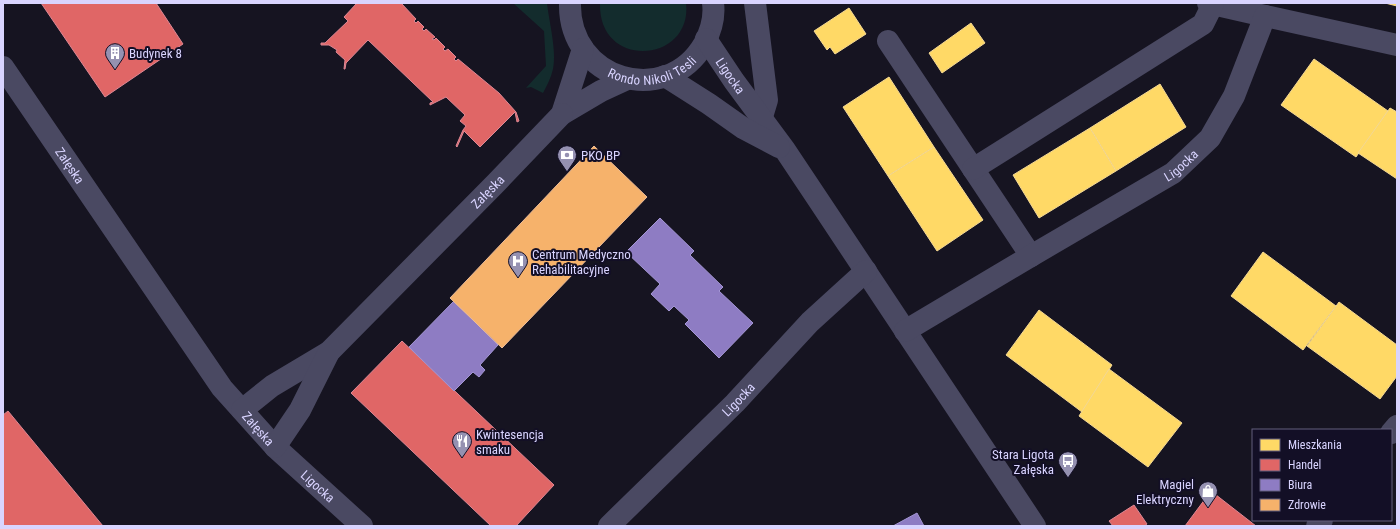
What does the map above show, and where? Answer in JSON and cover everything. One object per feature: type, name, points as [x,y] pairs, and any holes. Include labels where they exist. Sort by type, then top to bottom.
[{"type":"street","name":"Rondo Nikoli Tesli","points":[[570,3],[574,32],[583,49],[598,65],[607,71],[627,78],[639,80],[664,76],[682,68],[690,62],[696,55],[711,29],[713,3]]},
{"type":"street","points":[[755,3],[767,100],[761,120]]},
{"type":"street","points":[[973,169],[1203,24],[1210,4],[1397,45]]},
{"type":"street","name":"Ligocka","points":[[905,331],[1173,173],[1210,138],[1234,96],[1265,16]]},
{"type":"street","name":"Ligocka","points":[[706,39],[761,120],[785,150],[1035,526]]},
{"type":"street","points":[[888,41],[1031,256]]},
{"type":"street","points":[[562,114],[583,49]]},
{"type":"street","name":"Załęska","points":[[3,67],[222,388],[275,447],[300,410],[329,352],[562,114]]},
{"type":"street","name":"Ligocka","points":[[664,76],[709,104],[743,128],[785,150]]},
{"type":"street","points":[[562,114],[601,91],[627,78]]},
{"type":"street","name":"Ligocka","points":[[609,526],[735,403],[810,322],[866,271]]},
{"type":"street","points":[[242,410],[272,386],[329,352]]},
{"type":"street","name":"Ligocka","points":[[275,447],[362,526]]},
{"type":"green space","points":[[513,3],[547,3],[554,62],[549,81],[543,93],[531,87],[526,88],[546,66],[544,31]]},
{"type":"green space","points":[[600,3],[686,3],[684,23],[675,38],[661,47],[645,51],[628,49],[614,40],[603,25]]},
{"type":"building: Mieszkania","points":[[1385,3],[1397,3],[1397,6]]},
{"type":"building: Mieszkania","points":[[849,8],[866,34],[835,54],[830,47],[827,50],[814,31]]},
{"type":"building: Mieszkania","points":[[971,23],[985,43],[942,73],[929,53]]},
{"type":"building: Mieszkania","points":[[1314,59],[1388,111],[1356,157],[1281,105]]},
{"type":"building: Mieszkania","points":[[889,77],[934,147],[888,176],[843,107]]},
{"type":"building: Mieszkania","points":[[1160,84],[1186,127],[1116,171],[1090,128]]},
{"type":"building: Mieszkania","points":[[1390,108],[1397,112],[1397,179],[1358,153]]},
{"type":"building: Mieszkania","points":[[1090,128],[1116,171],[1039,218],[1013,175]]},
{"type":"building: Mieszkania","points":[[934,147],[983,220],[937,251],[888,176]]},
{"type":"building: Mieszkania","points":[[1263,252],[1336,306],[1303,350],[1231,296]]},
{"type":"building: Mieszkania","points":[[1339,302],[1397,345],[1397,376],[1380,399],[1307,346]]},
{"type":"building: Mieszkania","points":[[1039,310],[1112,365],[1082,412],[1006,355]]},
{"type":"building: Mieszkania","points":[[1109,369],[1182,423],[1148,467],[1079,416]]},
{"type":"building: Handel","name":"Budynek 8","points":[[41,3],[156,3],[183,44],[105,97]]},
{"type":"building: Handel","points":[[357,3],[401,3],[416,19],[414,21],[416,23],[418,21],[424,27],[422,29],[424,31],[426,29],[435,37],[432,39],[434,40],[436,38],[445,47],[443,49],[445,51],[448,49],[456,57],[454,59],[456,61],[458,59],[499,93],[516,112],[519,121],[517,122],[515,112],[480,147],[464,131],[457,147],[456,146],[466,126],[460,121],[465,115],[446,97],[430,105],[430,103],[433,102],[368,40],[346,63],[344,69],[345,60],[336,52],[337,50],[329,45],[321,45],[321,43],[325,43],[348,21],[344,17]]},
{"type":"building: Handel","points":[[402,341],[554,485],[516,526],[491,526],[351,393]]},
{"type":"building: Handel","points":[[8,411],[103,526],[3,526],[3,415]]},
{"type":"building: Handel","points":[[1211,491],[1256,526],[1185,526]]},
{"type":"building: Handel","points":[[1134,505],[1147,524],[1144,526],[1113,526],[1109,521]]},
{"type":"building: Biura","points":[[660,218],[694,251],[690,255],[723,287],[719,291],[753,323],[719,358],[685,324],[689,320],[674,306],[669,311],[651,294],[660,284],[626,252]]},
{"type":"building: Biura","points":[[454,301],[498,345],[480,365],[485,370],[479,377],[473,372],[454,391],[409,347]]},
{"type":"building: Biura","points":[[917,513],[924,526],[893,526]]},
{"type":"building: Zdrowie","points":[[594,146],[647,197],[502,348],[450,298]]},
{"type":"place","name":"Budynek 8","points":[[115,70]]},
{"type":"place","name":"PKO BP","points":[[567,172]]},
{"type":"place","name":"Centrum Medyczno Rehabilitacyjne","points":[[518,278]]},
{"type":"place","name":"Kwintesencja smaku","points":[[462,458]]},
{"type":"place","name":"Stara Ligota Załęska","points":[[1068,478]]},
{"type":"place","name":"Magiel Elektryczny","points":[[1208,508]]}]
